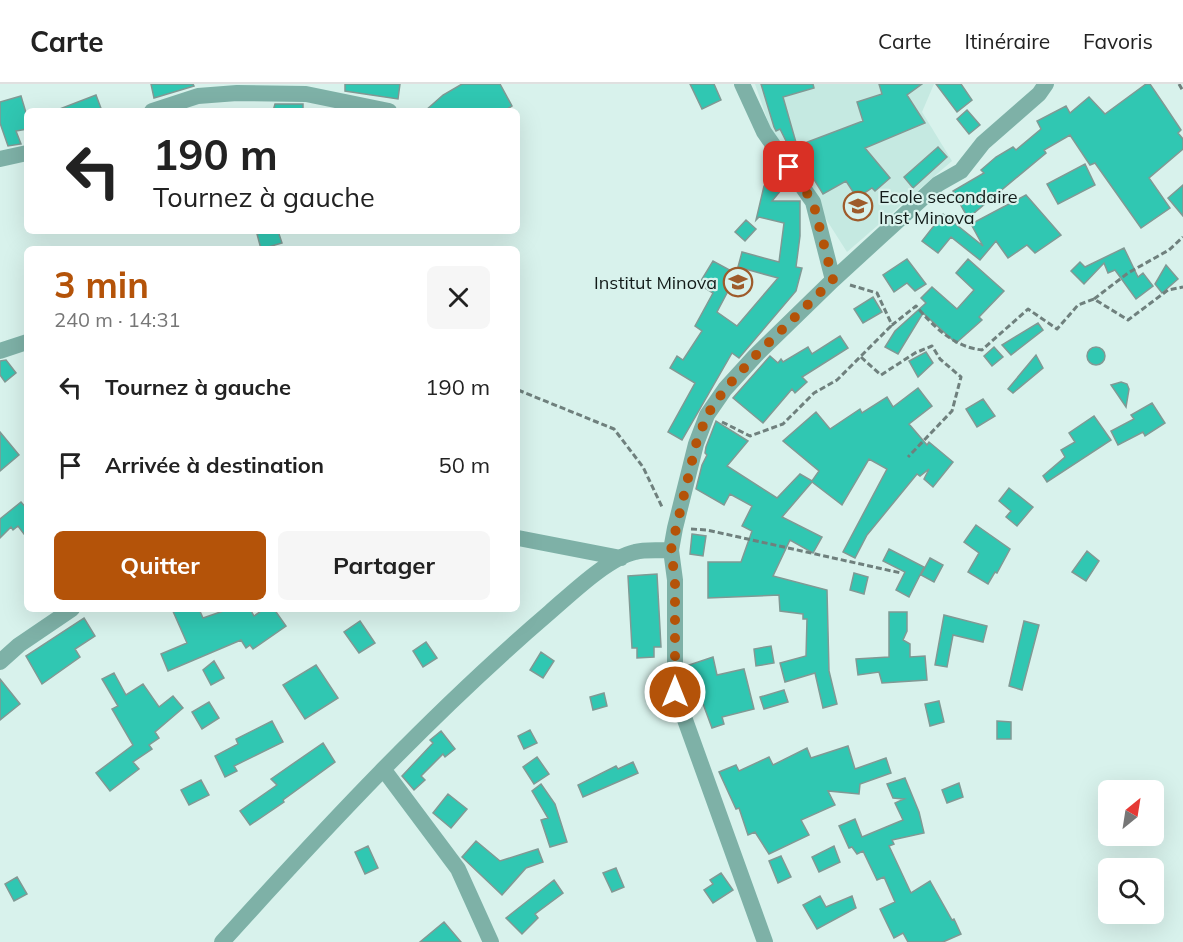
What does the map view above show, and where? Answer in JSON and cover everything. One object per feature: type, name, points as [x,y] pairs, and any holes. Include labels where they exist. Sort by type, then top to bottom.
[{"type":"street","points":[[742,84],[764,132],[813,202],[833,280]]},
{"type":"street","points":[[765,942],[675,692],[675,580],[671,550],[696,444],[707,415],[725,389],[756,355],[833,280],[938,184],[961,171],[983,143],[1039,94],[1046,84]]},
{"type":"street","points":[[161,108],[198,96],[237,93],[306,94],[374,108]]},
{"type":"street","points":[[0,159],[24,154]]},
{"type":"street","points":[[0,351],[24,343]]},
{"type":"street","points":[[520,538],[621,558]]},
{"type":"street","points":[[222,942],[301,854],[497,657],[573,592],[621,558],[635,552],[671,550]]},
{"type":"street","points":[[0,662],[19,645],[68,612]]},
{"type":"street","points":[[384,770],[458,869],[491,942]]},
{"type":"path","points":[[1179,84],[1183,91]]},
{"type":"path","points":[[707,415],[750,436],[783,424],[814,393],[837,380],[892,325],[916,306],[933,326],[967,348],[982,350],[1028,309],[1057,329],[1078,305],[1094,299],[1128,273],[1169,250],[1183,237]]},
{"type":"path","points":[[833,280],[877,293],[892,325]]},
{"type":"path","points":[[1094,299],[1128,321],[1168,290],[1183,287]]},
{"type":"path","points":[[861,357],[881,375],[915,353],[932,346],[940,359],[961,377],[952,411],[909,457]]},
{"type":"path","points":[[520,391],[614,429],[643,467],[661,506],[675,528],[707,530],[901,573]]},
{"type":"shaded area","name":"Ecole secondaire Inst Minova","points":[[755,84],[934,84],[922,112],[952,161],[847,252],[773,136]]},
{"type":"building","points":[[151,84],[193,84],[194,86],[154,98]]},
{"type":"building","points":[[345,84],[400,84],[398,99],[345,91]]},
{"type":"building","points":[[462,84],[500,84],[512,106],[509,108],[428,108],[443,95]]},
{"type":"building","points":[[690,84],[714,84],[721,100],[702,109]]},
{"type":"building","points":[[761,84],[813,84],[814,88],[783,97],[797,146],[863,121],[857,102],[882,94],[879,84],[922,84],[907,95],[925,123],[865,148],[890,178],[875,191],[872,188],[857,198],[846,181],[823,194],[797,152],[792,153],[780,129],[776,131]]},
{"type":"building","points":[[936,84],[961,84],[972,100],[957,112]]},
{"type":"building","points":[[1146,84],[1150,84],[1165,106],[1181,130],[1178,133],[1183,139],[1183,149],[1149,178],[1170,208],[1141,228],[1095,163],[1090,165],[1070,135],[1044,150],[1046,153],[968,218],[953,191],[984,173],[981,170],[996,157],[1013,147],[1016,150],[1041,129],[1037,121],[1066,106],[1070,113],[1089,97],[1105,114]]},
{"type":"building","points":[[96,95],[101,108],[62,108]]},
{"type":"building","points":[[21,96],[25,108],[24,130],[16,131],[21,144],[8,146],[0,123],[0,102]]},
{"type":"building","points":[[275,104],[303,104],[303,108],[274,108]]},
{"type":"building","points":[[967,110],[980,125],[969,134],[957,119]]},
{"type":"building","points":[[938,147],[947,157],[913,188],[904,177]]},
{"type":"building","points":[[1085,164],[1095,185],[1058,204],[1047,184]]},
{"type":"building","points":[[774,174],[786,184],[772,201],[800,201],[800,236],[796,267],[802,268],[796,291],[739,358],[732,353],[682,440],[668,432],[695,383],[670,368],[677,356],[683,360],[702,331],[695,326],[713,293],[699,284],[713,261],[737,274],[717,312],[737,326],[778,278],[738,267],[742,252],[779,262],[784,223],[759,217],[756,220],[764,186]]},
{"type":"building","points":[[1183,185],[1183,216],[1168,198]]},
{"type":"building","points":[[1026,195],[1061,235],[1035,253],[1027,245],[1008,258],[996,241],[980,260],[951,237],[938,253],[922,241],[943,214],[983,246],[971,224]]},
{"type":"building","points":[[746,220],[756,229],[745,241],[735,232]]},
{"type":"building","points":[[257,234],[279,234],[282,243],[260,246]]},
{"type":"building","points":[[1124,248],[1138,277],[1143,273],[1153,286],[1136,299],[1115,270],[1108,273],[1104,263],[1084,284],[1071,271],[1080,262],[1085,267]]},
{"type":"building","points":[[907,259],[926,284],[915,291],[907,283],[894,292],[883,275]]},
{"type":"building","points":[[968,259],[1004,291],[979,317],[982,320],[956,343],[923,313],[898,354],[885,347],[895,331],[926,303],[921,298],[932,287],[957,309],[974,290],[956,273]]},
{"type":"building","points":[[1166,265],[1178,279],[1162,293],[1155,284]]},
{"type":"building","points":[[873,297],[882,312],[863,323],[854,309]]},
{"type":"building","points":[[1038,323],[1043,330],[1011,355],[1002,345]]},
{"type":"building","points":[[840,336],[848,348],[802,377],[807,382],[795,393],[792,389],[763,423],[733,398],[770,356],[778,363],[781,359],[783,362],[808,347],[812,354]]},
{"type":"building","points":[[994,347],[1003,357],[992,366],[984,356]]},
{"type":"building","points":[[1092,347],[1100,347],[1105,352],[1103,363],[1092,365],[1087,360],[1087,352]]},
{"type":"building","points":[[926,352],[933,363],[918,377],[909,361]]},
{"type":"building","points":[[1036,355],[1043,368],[1013,393],[1008,389]]},
{"type":"building","points":[[6,360],[16,373],[5,382],[0,375],[0,361]]},
{"type":"building","points":[[1121,382],[1127,384],[1129,389],[1126,407],[1111,385]]},
{"type":"building","points":[[918,388],[932,406],[909,424],[927,445],[929,442],[953,462],[933,487],[924,479],[929,469],[920,476],[917,474],[867,535],[855,558],[843,552],[887,469],[869,459],[842,505],[812,482],[782,517],[822,537],[813,553],[790,540],[773,576],[827,590],[829,671],[837,704],[823,708],[815,673],[785,682],[780,663],[806,656],[807,619],[803,619],[803,614],[780,611],[779,595],[708,598],[708,562],[741,562],[752,531],[742,526],[752,506],[730,494],[724,505],[696,489],[707,455],[706,447],[716,421],[748,441],[727,466],[777,498],[800,474],[812,481],[819,471],[783,441],[816,412],[830,429],[860,409],[862,413],[887,397],[893,407]]},
{"type":"building","points":[[983,399],[995,416],[977,427],[966,409]]},
{"type":"building","points":[[1152,403],[1165,423],[1145,436],[1143,432],[1118,445],[1111,431],[1134,419],[1131,415]]},
{"type":"building","points":[[1094,416],[1111,440],[1047,482],[1043,476],[1065,457],[1061,450],[1075,442],[1069,433]]},
{"type":"building","points":[[0,432],[19,455],[0,471]]},
{"type":"building","points":[[1009,488],[1033,507],[1017,526],[1006,517],[1011,511],[999,501]]},
{"type":"building","points":[[21,502],[24,506],[24,534],[18,526],[13,530],[11,527],[0,538],[0,519]]},
{"type":"building","points":[[976,525],[1010,549],[988,584],[968,572],[979,553],[964,542]]},
{"type":"building","points":[[692,534],[706,536],[703,556],[690,554]]},
{"type":"building","points":[[889,549],[924,567],[909,597],[896,590],[905,572],[883,561]]},
{"type":"building","points":[[1087,551],[1099,561],[1086,581],[1072,572]]},
{"type":"building","points":[[930,558],[943,565],[934,582],[921,575]]},
{"type":"building","points":[[854,573],[868,577],[864,594],[850,590]]},
{"type":"building","points":[[657,574],[661,647],[654,647],[654,657],[637,658],[637,648],[632,648],[628,576]]},
{"type":"building","points":[[173,612],[200,612],[203,618],[220,612],[252,612],[254,616],[260,612],[276,612],[286,626],[253,649],[250,645],[246,648],[241,640],[168,671],[161,654],[187,643]]},
{"type":"building","points":[[889,612],[907,612],[907,631],[903,640],[910,644],[910,657],[925,656],[927,680],[882,683],[879,672],[858,675],[856,659],[889,657]]},
{"type":"building","points":[[944,615],[987,626],[983,642],[953,635],[947,667],[935,665]]},
{"type":"building","points":[[84,618],[95,636],[75,649],[80,657],[42,684],[26,656]]},
{"type":"building","points":[[360,621],[375,643],[359,653],[344,632]]},
{"type":"building","points":[[1024,621],[1039,625],[1022,690],[1009,686]]},
{"type":"building","points":[[426,642],[437,658],[423,667],[413,651]]},
{"type":"building","points":[[771,646],[774,663],[756,666],[754,649]]},
{"type":"building","points":[[541,652],[554,661],[543,678],[530,670]]},
{"type":"building","points":[[713,657],[717,675],[744,669],[754,709],[722,717],[724,724],[712,728],[702,701],[690,703],[686,690],[686,666]]},
{"type":"building","points":[[214,661],[224,678],[211,685],[203,670]]},
{"type":"building","points":[[316,665],[338,698],[305,719],[283,685]]},
{"type":"building","points":[[114,673],[126,695],[143,684],[159,707],[173,696],[183,708],[155,732],[159,738],[149,745],[152,749],[133,762],[139,769],[110,791],[96,773],[133,745],[112,709],[118,706],[102,679]]},
{"type":"building","points":[[0,679],[20,704],[0,720]]},
{"type":"building","points":[[784,690],[788,702],[764,709],[760,697]]},
{"type":"building","points":[[604,693],[607,706],[593,710],[590,697]]},
{"type":"building","points":[[939,701],[944,722],[930,726],[925,704]]},
{"type":"building","points":[[209,702],[219,718],[202,729],[192,712]]},
{"type":"building","points":[[272,721],[283,742],[234,766],[237,771],[225,777],[215,756],[238,744],[236,739]]},
{"type":"building","points":[[997,721],[1011,722],[1011,739],[997,739]]},
{"type":"building","points":[[530,730],[537,743],[524,749],[518,736]]},
{"type":"building","points":[[441,731],[455,749],[445,757],[443,754],[421,776],[425,780],[414,790],[402,776],[433,743],[430,740]]},
{"type":"building","points":[[323,743],[335,762],[250,825],[240,811],[277,785],[271,779]]},
{"type":"building","points":[[848,746],[855,769],[886,758],[891,773],[860,784],[859,794],[828,791],[835,805],[801,820],[809,835],[769,854],[755,832],[748,835],[739,808],[736,809],[719,772],[736,765],[739,771],[769,757],[773,765],[807,748],[811,758]]},
{"type":"building","points":[[537,757],[549,774],[534,784],[523,767]]},
{"type":"building","points":[[633,762],[638,773],[583,797],[578,785],[616,766],[618,769]]},
{"type":"building","points":[[905,778],[919,812],[924,833],[892,840],[894,844],[889,846],[911,893],[930,881],[952,920],[954,919],[961,934],[943,942],[908,942],[903,933],[894,938],[880,909],[895,902],[884,877],[877,880],[863,851],[857,854],[852,847],[849,848],[839,826],[855,819],[862,837],[903,820],[895,803],[904,799],[893,798],[887,784]]},
{"type":"building","points":[[201,780],[209,795],[189,805],[181,790]]},
{"type":"building","points":[[959,783],[963,797],[947,803],[942,790]]},
{"type":"building","points":[[541,784],[555,804],[567,842],[550,847],[541,820],[548,818],[532,791]]},
{"type":"building","points":[[448,794],[467,809],[451,828],[433,813]]},
{"type":"building","points":[[476,841],[500,861],[538,849],[543,862],[526,868],[502,895],[462,857]]},
{"type":"building","points":[[368,846],[378,868],[365,874],[355,852]]},
{"type":"building","points":[[834,846],[840,862],[819,872],[812,857]]},
{"type":"building","points":[[781,856],[791,877],[778,883],[769,861]]},
{"type":"building","points":[[616,868],[624,887],[612,892],[603,873]]},
{"type":"building","points":[[721,873],[733,890],[713,903],[704,890],[713,884],[710,880]]},
{"type":"building","points":[[17,877],[27,894],[14,901],[5,884]]},
{"type":"building","points":[[554,880],[563,893],[535,914],[538,918],[522,934],[506,918]]},
{"type":"building","points":[[820,896],[826,907],[852,896],[856,908],[817,929],[803,905]]},
{"type":"building","points":[[444,922],[461,942],[420,942]]},
{"type":"place","name":"Ecole secondaire Inst Minova","points":[[858,206]]},
{"type":"place","name":"Institut Minova","points":[[738,282]]},
{"type":"route","points":[[675,692],[675,580],[671,550],[696,444],[707,415],[725,389],[756,355],[833,280],[813,202],[789,167]]}]
